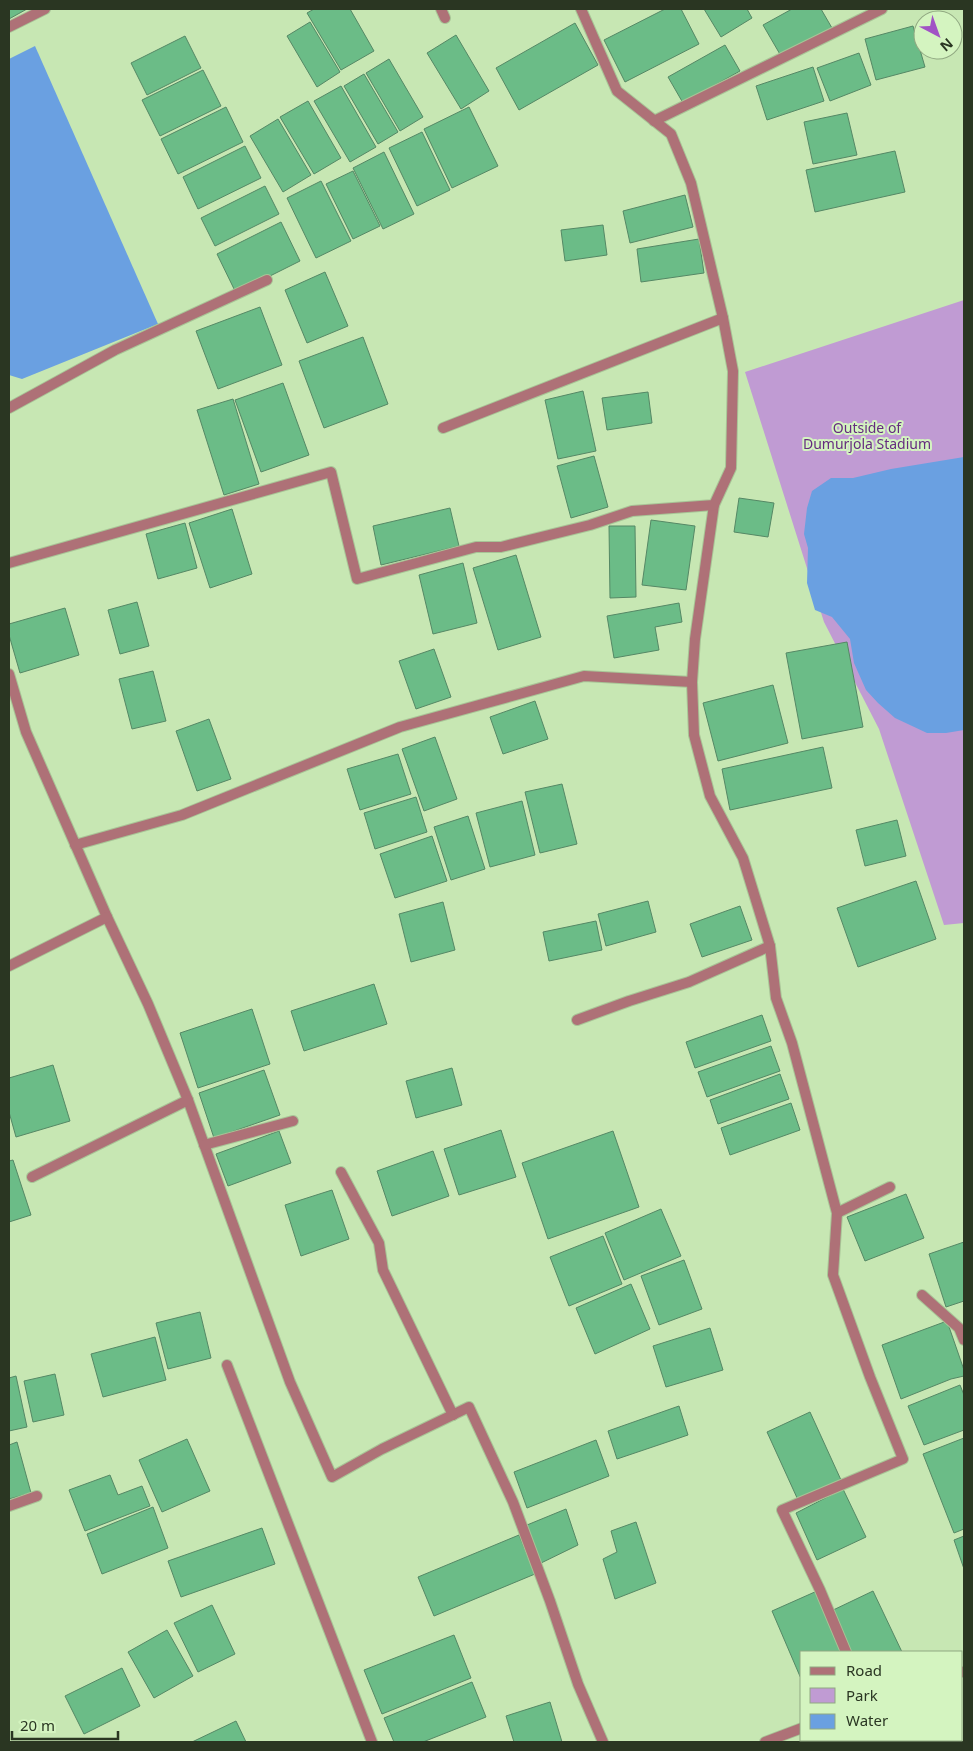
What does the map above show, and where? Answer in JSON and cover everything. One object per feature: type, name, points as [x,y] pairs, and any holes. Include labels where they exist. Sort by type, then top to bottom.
[{"type":"street","points":[[9,27],[45,9]]},
{"type":"street","points":[[581,9],[617,91],[671,134],[691,183],[723,318],[733,372],[731,468],[714,505],[695,639],[692,682],[694,735],[710,796],[744,858],[770,946],[776,998],[792,1043],[838,1213],[833,1275],[870,1377],[903,1459],[782,1510],[820,1590],[846,1651]]},
{"type":"street","points":[[654,121],[882,9]]},
{"type":"street","points":[[9,408],[115,350],[267,280]]},
{"type":"street","points":[[443,428],[723,318]]},
{"type":"street","points":[[9,563],[331,472],[357,579],[476,547],[501,546],[590,525],[632,511],[714,505]]},
{"type":"street","points":[[9,674],[13,704],[107,917],[148,1004],[188,1100],[218,1186],[242,1244],[290,1382],[332,1477],[382,1449],[469,1407],[513,1502],[550,1601],[578,1684],[603,1742]]},
{"type":"street","points":[[75,845],[182,815],[400,727],[584,676],[692,682]]},
{"type":"street","points":[[9,966],[107,917]]},
{"type":"street","points":[[577,1020],[689,982],[770,946]]},
{"type":"street","points":[[32,1177],[188,1100]]},
{"type":"street","points":[[204,1145],[293,1121]]},
{"type":"street","points":[[341,1172],[379,1243],[383,1270],[453,1415]]},
{"type":"street","points":[[838,1213],[890,1187]]},
{"type":"street","points":[[922,1295],[958,1328],[964,1340]]},
{"type":"street","points":[[227,1365],[372,1742]]},
{"type":"street","points":[[9,1506],[37,1496]]},
{"type":"street","points":[[764,1742],[800,1729]]},
{"type":"green space","name":"Outside of Dumurjola Stadium","points":[[964,300],[964,923],[944,925],[879,729],[824,622],[745,372]]},
{"type":"water","points":[[35,46],[158,324],[22,379],[9,375],[9,59]]},
{"type":"water","points":[[964,457],[964,730],[946,733],[927,733],[895,718],[866,690],[854,663],[850,639],[832,617],[815,610],[807,583],[808,548],[804,534],[807,508],[812,491],[831,478],[853,478],[891,469]]},
{"type":"building","points":[[9,9],[27,9],[9,19]]},
{"type":"building","points":[[314,9],[350,9],[374,51],[341,70],[307,13]]},
{"type":"building","points":[[665,9],[681,9],[699,44],[625,82],[604,40]]},
{"type":"building","points":[[704,9],[747,9],[752,18],[721,37]]},
{"type":"building","points":[[792,9],[821,9],[832,28],[781,56],[763,25]]},
{"type":"building","points":[[310,22],[340,72],[317,87],[287,36]]},
{"type":"building","points":[[575,23],[598,65],[519,110],[496,68]]},
{"type":"building","points":[[913,26],[913,60],[923,60],[925,67],[876,80],[865,39]]},
{"type":"building","points":[[456,35],[489,91],[461,109],[427,53]]},
{"type":"building","points":[[185,36],[201,68],[147,95],[131,63]]},
{"type":"building","points":[[725,45],[740,71],[683,103],[668,77]]},
{"type":"building","points":[[859,53],[871,85],[830,101],[817,68]]},
{"type":"building","points":[[389,59],[423,117],[400,131],[366,73]]},
{"type":"building","points":[[813,67],[824,101],[767,120],[756,86]]},
{"type":"building","points":[[203,70],[221,106],[160,136],[142,100]]},
{"type":"building","points":[[364,74],[398,132],[378,144],[344,86]]},
{"type":"building","points":[[341,86],[376,147],[350,162],[314,101]]},
{"type":"building","points":[[308,101],[341,158],[314,174],[280,117]]},
{"type":"building","points":[[226,107],[243,142],[178,174],[161,139]]},
{"type":"building","points":[[469,107],[498,166],[452,188],[424,129]]},
{"type":"building","points":[[847,113],[857,155],[813,164],[804,122]]},
{"type":"building","points":[[278,119],[311,175],[283,192],[250,136]]},
{"type":"building","points":[[422,132],[450,190],[417,206],[389,148]]},
{"type":"building","points":[[245,146],[261,178],[198,209],[183,177]]},
{"type":"building","points":[[895,151],[905,192],[815,212],[806,170]]},
{"type":"building","points":[[384,152],[414,214],[383,229],[353,168]]},
{"type":"building","points":[[353,171],[380,226],[353,239],[326,184]]},
{"type":"building","points":[[321,181],[351,241],[316,258],[287,198]]},
{"type":"building","points":[[265,186],[279,214],[215,246],[201,218]]},
{"type":"building","points":[[685,195],[693,227],[630,243],[623,211]]},
{"type":"building","points":[[281,222],[300,261],[236,293],[217,254]]},
{"type":"building","points":[[603,225],[607,255],[565,261],[561,230]]},
{"type":"building","points":[[699,239],[704,273],[641,282],[637,249]]},
{"type":"building","points":[[325,272],[348,326],[307,343],[285,290]]},
{"type":"building","points":[[260,307],[282,365],[218,389],[196,331]]},
{"type":"building","points":[[363,337],[388,404],[324,428],[299,361]]},
{"type":"building","points":[[283,383],[309,455],[261,472],[235,400]]},
{"type":"building","points":[[583,391],[596,451],[558,459],[545,400]]},
{"type":"building","points":[[648,392],[652,423],[607,430],[602,398]]},
{"type":"building","points":[[233,399],[259,484],[224,495],[197,410]]},
{"type":"building","points":[[594,456],[608,507],[571,518],[557,466]]},
{"type":"building","points":[[739,498],[774,503],[768,537],[734,532]]},
{"type":"building","points":[[450,508],[459,546],[381,565],[373,526]]},
{"type":"building","points":[[232,509],[252,574],[210,588],[189,523]]},
{"type":"building","points":[[651,520],[695,526],[686,590],[642,585]]},
{"type":"building","points":[[185,523],[197,568],[158,579],[146,534]]},
{"type":"building","points":[[609,526],[635,526],[636,597],[610,598]]},
{"type":"building","points":[[516,555],[541,637],[498,650],[473,568]]},
{"type":"building","points":[[463,563],[477,623],[433,634],[419,575]]},
{"type":"building","points":[[137,602],[149,646],[120,654],[108,610]]},
{"type":"building","points":[[679,603],[682,622],[655,627],[659,650],[614,658],[607,616]]},
{"type":"building","points":[[65,608],[79,655],[20,673],[9,635],[9,624]]},
{"type":"building","points":[[847,642],[863,727],[802,739],[786,653]]},
{"type":"building","points":[[434,649],[451,697],[416,709],[399,661]]},
{"type":"building","points":[[153,671],[166,721],[132,729],[119,679]]},
{"type":"building","points":[[773,685],[788,743],[718,761],[703,703]]},
{"type":"building","points":[[535,701],[548,739],[503,754],[490,717]]},
{"type":"building","points":[[209,719],[231,779],[197,791],[176,731]]},
{"type":"building","points":[[435,737],[457,799],[424,811],[402,749]]},
{"type":"building","points":[[823,747],[832,788],[730,810],[722,769]]},
{"type":"building","points":[[398,754],[411,794],[360,810],[347,769]]},
{"type":"building","points":[[562,784],[577,844],[540,853],[525,792]]},
{"type":"building","points":[[416,797],[427,832],[375,849],[364,813]]},
{"type":"building","points":[[522,801],[535,855],[490,867],[476,813]]},
{"type":"building","points":[[468,816],[485,869],[451,880],[434,827]]},
{"type":"building","points":[[897,820],[906,856],[865,866],[856,830]]},
{"type":"building","points":[[432,836],[447,881],[395,898],[380,854]]},
{"type":"building","points":[[916,881],[936,939],[858,967],[837,908]]},
{"type":"building","points":[[648,901],[656,932],[606,946],[598,914]]},
{"type":"building","points":[[443,902],[455,950],[411,962],[399,914]]},
{"type":"building","points":[[740,906],[752,940],[702,957],[690,924]]},
{"type":"building","points":[[596,921],[602,950],[549,961],[543,932]]},
{"type":"building","points":[[374,984],[387,1024],[304,1051],[291,1011]]},
{"type":"building","points":[[252,1009],[270,1064],[198,1088],[180,1033]]},
{"type":"building","points":[[762,1015],[771,1041],[695,1068],[686,1042]]},
{"type":"building","points":[[771,1046],[780,1071],[707,1097],[698,1072]]},
{"type":"building","points":[[53,1065],[70,1121],[16,1137],[9,1112],[9,1078]]},
{"type":"building","points":[[452,1068],[462,1105],[416,1118],[406,1081]]},
{"type":"building","points":[[264,1070],[280,1115],[214,1138],[199,1093]]},
{"type":"building","points":[[780,1074],[789,1099],[718,1124],[710,1100]]},
{"type":"building","points":[[791,1103],[800,1130],[730,1155],[721,1128]]},
{"type":"building","points":[[501,1130],[516,1177],[459,1195],[444,1149]]},
{"type":"building","points":[[279,1131],[291,1163],[228,1186],[216,1154]]},
{"type":"building","points":[[613,1131],[639,1207],[548,1239],[522,1163]]},
{"type":"building","points":[[433,1151],[449,1196],[392,1216],[377,1171]]},
{"type":"building","points":[[13,1160],[31,1215],[9,1222],[9,1161]]},
{"type":"building","points":[[332,1190],[349,1239],[301,1256],[285,1205]]},
{"type":"building","points":[[906,1194],[924,1238],[865,1261],[847,1217]]},
{"type":"building","points":[[661,1209],[681,1256],[624,1280],[605,1233]]},
{"type":"building","points":[[603,1236],[622,1284],[569,1306],[550,1257]]},
{"type":"building","points":[[964,1242],[964,1301],[946,1307],[929,1254]]},
{"type":"building","points":[[684,1260],[702,1309],[659,1325],[641,1276]]},
{"type":"building","points":[[631,1284],[650,1329],[595,1354],[576,1308]]},
{"type":"building","points":[[200,1312],[211,1358],[168,1369],[156,1323]]},
{"type":"building","points":[[947,1321],[964,1370],[964,1376],[951,1379],[901,1399],[882,1345]]},
{"type":"building","points":[[710,1328],[723,1370],[666,1387],[653,1346]]},
{"type":"building","points":[[155,1337],[166,1380],[103,1397],[91,1354]]},
{"type":"building","points":[[55,1374],[64,1415],[33,1422],[24,1381]]},
{"type":"building","points":[[16,1376],[27,1427],[9,1431],[9,1378]]},
{"type":"building","points":[[960,1385],[964,1395],[964,1430],[924,1445],[908,1406]]},
{"type":"building","points":[[679,1406],[688,1435],[617,1459],[608,1431]]},
{"type":"building","points":[[810,1412],[841,1480],[798,1500],[767,1432]]},
{"type":"building","points":[[964,1438],[964,1529],[954,1533],[923,1454]]},
{"type":"building","points":[[187,1439],[210,1491],[162,1512],[139,1460]]},
{"type":"building","points":[[596,1440],[609,1476],[527,1508],[514,1472]]},
{"type":"building","points":[[17,1442],[31,1493],[9,1499],[9,1445]]},
{"type":"building","points":[[110,1475],[118,1495],[142,1486],[150,1506],[85,1531],[69,1490]]},
{"type":"building","points":[[843,1489],[866,1537],[817,1560],[796,1513]]},
{"type":"building","points":[[153,1507],[168,1548],[102,1574],[87,1534]]},
{"type":"building","points":[[566,1509],[578,1545],[539,1564],[527,1525]]},
{"type":"building","points":[[636,1522],[656,1583],[615,1599],[603,1559],[617,1552],[611,1531]]},
{"type":"building","points":[[262,1528],[275,1564],[181,1597],[168,1561]]},
{"type":"building","points":[[519,1535],[535,1574],[434,1616],[418,1577]]},
{"type":"building","points":[[964,1536],[964,1569],[954,1540]]},
{"type":"building","points":[[817,1591],[844,1651],[800,1651],[800,1676],[772,1611]]},
{"type":"building","points":[[873,1591],[902,1651],[848,1651],[829,1612]]},
{"type":"building","points":[[212,1605],[235,1654],[198,1672],[174,1623]]},
{"type":"building","points":[[167,1630],[193,1676],[154,1698],[128,1652]]},
{"type":"building","points":[[454,1635],[471,1678],[382,1714],[364,1670]]},
{"type":"building","points":[[122,1668],[140,1706],[84,1734],[65,1696]]},
{"type":"building","points":[[472,1682],[486,1717],[423,1742],[394,1742],[384,1718]]},
{"type":"building","points":[[550,1702],[562,1742],[514,1742],[506,1716]]},
{"type":"building","points":[[236,1721],[246,1742],[192,1742]]},
{"type":"building","points":[[830,1741],[889,1742],[830,1742]]},
{"type":"building","points":[[898,1741],[931,1742],[898,1742]]}]
